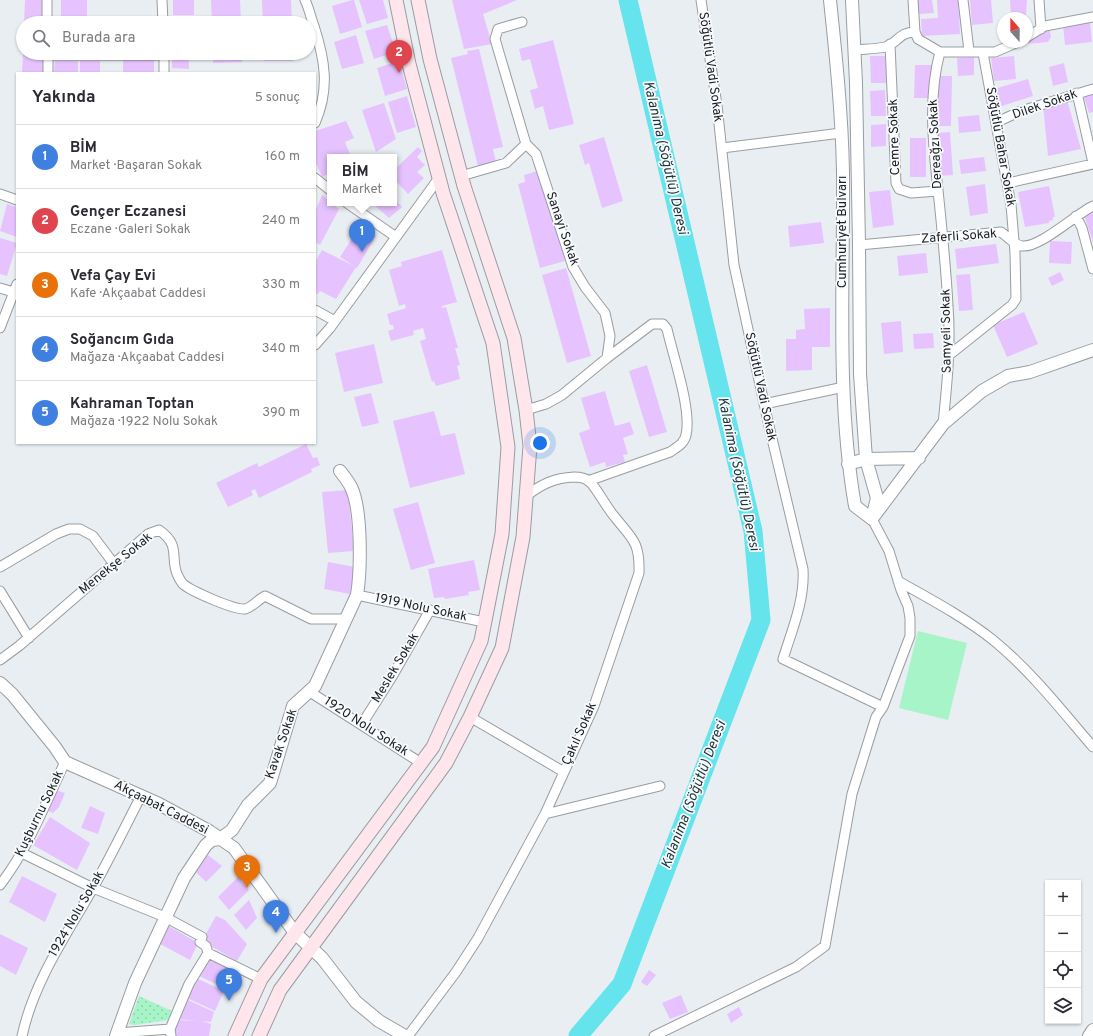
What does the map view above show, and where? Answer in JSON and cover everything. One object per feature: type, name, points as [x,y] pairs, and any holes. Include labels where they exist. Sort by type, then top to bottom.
[{"type":"main road","points":[[235,1036],[261,979],[433,747],[480,641],[502,534],[508,447],[492,343],[439,178],[409,64],[396,0]]},
{"type":"main road","points":[[259,1036],[280,990],[446,763],[470,717],[502,648],[523,537],[530,446],[526,410],[514,338],[461,176],[430,59],[418,0]]},
{"type":"street","points":[[47,0],[47,16]]},
{"type":"street","points":[[162,0],[163,16]]},
{"type":"street","points":[[305,0],[310,16]]},
{"type":"street","name":"Söğütlü Vadi Sokak","points":[[701,0],[722,148],[734,265],[764,404],[803,569],[804,582],[800,601],[783,659],[884,707]]},
{"type":"street","name":"Cumhuriyet Bulvarı","points":[[830,0],[839,80],[844,387],[848,464],[856,506],[872,519],[877,498],[866,459],[860,374],[860,246],[852,0]]},
{"type":"street","points":[[913,0],[915,32],[918,39],[940,52],[969,51],[983,53],[995,52],[1004,48]]},
{"type":"street","points":[[963,0],[969,51]]},
{"type":"street","points":[[1039,0],[1041,28]]},
{"type":"street","points":[[1033,33],[1041,28],[1059,22],[1093,17]]},
{"type":"street","name":"Sanayi Sokak","points":[[522,22],[498,29],[495,39],[526,144],[536,154],[573,267],[585,287],[605,313],[610,336],[607,358]]},
{"type":"street","points":[[316,32],[322,50],[325,69],[316,117]]},
{"type":"street","points":[[854,50],[885,47],[901,35],[907,32],[915,32]]},
{"type":"street","name":"Cemre Sokak","points":[[890,44],[896,183],[899,189],[906,192],[938,191]]},
{"type":"street","name":"Dereağzı Sokak","points":[[940,52],[934,76],[933,102],[942,237]]},
{"type":"street","name":"Söğütlü Bahar Sokak","points":[[948,356],[1012,305],[1016,299],[1017,287],[1014,242],[1008,183],[983,53]]},
{"type":"street","points":[[48,60],[48,72]]},
{"type":"street","points":[[164,60],[164,72]]},
{"type":"street","name":"Dilek Sokak","points":[[997,122],[1021,111],[1093,89]]},
{"type":"street","points":[[1008,183],[1093,163],[1077,93]]},
{"type":"street","points":[[722,148],[841,133]]},
{"type":"street","points":[[461,176],[506,163],[526,144]]},
{"type":"street","points":[[316,344],[439,178]]},
{"type":"street","points":[[316,179],[327,188]]},
{"type":"street","points":[[0,194],[16,200]]},
{"type":"street","points":[[351,206],[396,237]]},
{"type":"street","name":"Zaferli Sokak","points":[[860,246],[1000,232],[1022,246],[1033,244],[1060,229],[1076,216],[1093,206]]},
{"type":"street","points":[[1076,216],[1082,228],[1093,269]]},
{"type":"street","name":"Samyeli Sokak","points":[[942,237],[948,307],[948,384],[943,424]]},
{"type":"street","points":[[0,288],[16,290],[0,328]]},
{"type":"street","points":[[316,311],[334,321]]},
{"type":"street","points":[[526,410],[546,404],[562,396],[607,358],[652,324],[663,324],[667,330],[687,413],[686,435],[681,445],[670,452],[588,481],[579,477],[559,478],[542,484],[526,496]]},
{"type":"street","points":[[654,1036],[796,967],[825,946],[852,794],[876,717],[884,707],[910,636],[908,606],[889,551],[872,519],[943,424],[982,391],[1008,376],[1030,372],[1093,350]]},
{"type":"street","points":[[764,404],[844,387]]},
{"type":"street","points":[[848,464],[866,459],[918,458]]},
{"type":"street","name":"Kavak Sokak","points":[[116,1035],[135,983],[184,878],[206,845],[212,840],[220,839],[232,830],[248,805],[270,783],[293,706],[315,686],[357,595],[360,581],[360,546],[355,499],[351,487],[340,471]]},
{"type":"street","name":"Çakıl Sokak","points":[[408,1036],[456,972],[478,938],[545,814],[594,706],[639,573],[640,557],[636,541],[613,516],[588,481]]},
{"type":"street","points":[[0,567],[56,534],[69,529],[80,529],[93,536],[114,564]]},
{"type":"street","name":"Menekşe Sokak","points":[[0,660],[29,638],[148,534],[159,530],[168,536],[173,548],[177,574],[183,584],[222,604],[246,609],[265,596],[311,619],[346,620]]},
{"type":"street","points":[[898,580],[961,617],[994,641],[1027,672],[1093,747]]},
{"type":"street","points":[[0,591],[29,638]]},
{"type":"street","name":"1919 Nolu Sokak","points":[[357,595],[484,622]]},
{"type":"street","name":"Meslek Sokak","points":[[362,724],[394,675],[430,610]]},
{"type":"street","points":[[0,683],[12,694],[55,747],[65,762]]},
{"type":"street","name":"1920 Nolu Sokak","points":[[310,692],[421,763]]},
{"type":"street","points":[[470,717],[564,772]]},
{"type":"street","name":"Akçaabat Caddesi","points":[[65,762],[159,804],[234,848],[295,933],[322,958],[356,1002],[379,1021],[405,1036]]},
{"type":"street","name":"Kuşburnu Sokak","points":[[0,885],[22,853],[65,762]]},
{"type":"street","points":[[545,814],[660,786]]},
{"type":"street","name":"1924 Nolu Sokak","points":[[22,1036],[26,1015],[47,966],[93,888],[141,796]]},
{"type":"street","points":[[22,853],[93,888],[165,917],[202,937],[200,942],[206,946],[208,953],[189,984],[171,1032],[116,1035]]},
{"type":"street","points":[[208,953],[261,979]]},
{"type":"street","points":[[1089,1036],[1093,1030]]},
{"type":"green space","points":[[918,631],[967,643],[948,720],[899,708]]},
{"type":"green space","points":[[139,996],[172,1011],[168,1020],[134,1025],[129,1024]]},
{"type":"building","points":[[25,0],[46,0],[45,16],[24,16]]},
{"type":"building","points":[[61,0],[87,0],[87,16],[61,16]]},
{"type":"building","points":[[173,0],[194,0],[194,15],[173,15]]},
{"type":"building","points":[[211,0],[240,0],[241,16],[212,16]]},
{"type":"building","points":[[262,0],[291,0],[292,16],[263,16]]},
{"type":"building","points":[[354,0],[362,27],[340,34],[332,6]]},
{"type":"building","points":[[359,0],[383,0],[388,18],[367,24]]},
{"type":"building","points":[[452,0],[517,0],[483,14],[492,44],[464,49]]},
{"type":"building","points":[[917,0],[932,0],[934,13],[919,14]]},
{"type":"building","points":[[937,0],[958,0],[960,34],[922,36],[921,19],[938,18]]},
{"type":"building","points":[[970,0],[991,0],[993,23],[972,25]]},
{"type":"building","points":[[1010,0],[1027,0],[1026,12],[1011,12]]},
{"type":"building","points":[[1090,22],[1092,42],[1065,45],[1063,25]]},
{"type":"building","points":[[387,25],[396,52],[374,59],[365,31]]},
{"type":"building","points":[[1049,27],[1051,37],[1048,42],[1033,43],[1033,38],[1043,28]]},
{"type":"building","points":[[356,35],[364,63],[342,69],[334,42]]},
{"type":"building","points":[[553,40],[574,124],[549,130],[543,106],[535,109],[530,90],[538,88],[530,59],[522,61],[519,49]]},
{"type":"building","points":[[479,49],[503,147],[493,149],[496,162],[478,166],[451,58],[468,54],[467,51]]},
{"type":"building","points":[[870,56],[886,56],[886,83],[871,83]]},
{"type":"building","points":[[1014,56],[1016,79],[994,81],[991,58]]},
{"type":"building","points":[[974,57],[974,75],[958,76],[957,58]]},
{"type":"building","points":[[23,60],[44,60],[43,72],[22,72]]},
{"type":"building","points":[[123,60],[154,60],[154,72],[123,72]]},
{"type":"building","points":[[172,60],[189,60],[189,69],[172,68]]},
{"type":"building","points":[[213,60],[242,60],[242,62],[213,63]]},
{"type":"building","points":[[264,60],[293,60],[293,61]]},
{"type":"building","points":[[55,61],[78,61],[78,72],[54,72]]},
{"type":"building","points":[[80,61],[100,61],[100,72],[80,72]]},
{"type":"building","points":[[399,61],[407,89],[385,96],[377,68]]},
{"type":"building","points":[[1064,63],[1068,82],[1053,86],[1049,67]]},
{"type":"building","points":[[915,65],[932,65],[931,98],[914,98]]},
{"type":"building","points":[[937,76],[952,76],[951,126],[936,126]]},
{"type":"building","points":[[1028,79],[1033,96],[999,107],[994,89]]},
{"type":"building","points":[[885,90],[886,116],[871,116],[870,91]]},
{"type":"building","points":[[1093,91],[1093,112],[1089,113],[1083,94]]},
{"type":"building","points":[[407,96],[416,127],[397,133],[388,102]]},
{"type":"building","points":[[1067,100],[1081,149],[1048,156],[1043,105]]},
{"type":"building","points":[[384,103],[396,139],[376,152],[362,110]]},
{"type":"building","points":[[979,115],[981,131],[959,133],[958,117]]},
{"type":"building","points":[[346,121],[354,138],[345,142],[350,154],[327,154],[327,174],[322,177],[316,163],[316,131]]},
{"type":"building","points":[[886,124],[886,146],[871,147],[871,125]]},
{"type":"building","points":[[950,132],[953,175],[938,176],[936,133]]},
{"type":"building","points":[[604,137],[623,201],[602,208],[589,163],[585,165],[579,145]]},
{"type":"building","points":[[910,138],[926,138],[926,177],[910,177]]},
{"type":"building","points":[[418,147],[422,151],[417,157],[425,165],[417,172],[424,178],[408,194],[397,182],[397,167]]},
{"type":"building","points":[[984,157],[986,171],[961,174],[959,160]]},
{"type":"building","points":[[541,170],[565,261],[540,268],[518,184],[525,182],[524,175]]},
{"type":"building","points":[[985,184],[988,213],[970,216],[966,187]]},
{"type":"building","points":[[1049,186],[1055,217],[1053,217],[1053,220],[1049,221],[1049,223],[1025,227],[1018,192]]},
{"type":"building","points":[[890,190],[894,225],[873,228],[869,192]]},
{"type":"building","points":[[322,195],[327,199],[327,206],[335,206],[339,209],[320,245],[316,243],[316,210]]},
{"type":"building","points":[[397,201],[402,207],[389,218],[375,206],[397,206]]},
{"type":"building","points":[[7,204],[16,207],[16,237],[0,231]]},
{"type":"building","points":[[1093,213],[1093,242],[1084,215]]},
{"type":"building","points":[[821,222],[824,243],[790,247],[788,226]]},
{"type":"building","points":[[360,226],[376,236],[357,268],[340,257]]},
{"type":"building","points":[[0,238],[16,243],[16,246],[7,276],[0,274]]},
{"type":"building","points":[[1050,241],[1072,242],[1071,264],[1049,263]]},
{"type":"building","points":[[996,244],[999,263],[957,269],[955,249]]},
{"type":"building","points":[[322,250],[356,267],[336,299],[320,291],[318,294],[316,293],[316,260]]},
{"type":"building","points":[[442,250],[457,302],[442,306],[442,308],[446,307],[458,348],[455,348],[460,365],[457,366],[460,379],[436,386],[434,381],[432,382],[420,341],[426,339],[423,328],[413,331],[414,335],[391,341],[388,331],[394,329],[393,325],[390,325],[387,314],[406,308],[405,304],[399,306],[389,270],[402,266],[401,262]]},
{"type":"building","points":[[926,253],[928,273],[899,276],[897,256]]},
{"type":"building","points":[[566,268],[591,356],[567,363],[542,275]]},
{"type":"building","points":[[1060,272],[1064,280],[1052,286],[1048,278]]},
{"type":"building","points":[[970,274],[973,310],[959,311],[956,275]]},
{"type":"building","points":[[830,308],[830,347],[812,347],[812,370],[786,371],[786,339],[796,339],[796,330],[805,329],[804,309]]},
{"type":"building","points":[[1024,312],[1038,344],[1007,357],[993,325]]},
{"type":"building","points":[[901,321],[903,352],[884,354],[881,323]]},
{"type":"building","points":[[933,333],[934,348],[914,349],[913,334]]},
{"type":"building","points":[[374,344],[383,383],[344,392],[335,353]]},
{"type":"building","points":[[647,365],[667,432],[649,437],[629,371]]},
{"type":"building","points":[[605,391],[615,426],[630,422],[634,434],[623,438],[628,454],[623,455],[625,462],[606,467],[605,462],[590,467],[579,433],[590,429],[581,398]]},
{"type":"building","points":[[371,393],[379,423],[362,427],[354,397]]},
{"type":"building","points":[[434,411],[441,436],[455,433],[465,474],[410,488],[393,421]]},
{"type":"building","points":[[306,444],[313,458],[317,457],[320,465],[311,469],[312,472],[259,498],[255,489],[251,491],[253,495],[228,507],[216,483],[257,463],[259,467]]},
{"type":"building","points":[[348,490],[354,551],[328,553],[322,492]]},
{"type":"building","points":[[418,502],[435,563],[411,570],[393,509]]},
{"type":"building","points":[[474,560],[480,590],[468,592],[469,595],[445,599],[444,597],[434,598],[428,569]]},
{"type":"building","points":[[328,562],[355,567],[350,594],[324,589]]},
{"type":"building","points":[[53,789],[65,793],[59,807],[53,813],[44,809]]},
{"type":"building","points":[[90,806],[105,813],[98,834],[81,828]]},
{"type":"building","points":[[50,817],[90,843],[77,870],[33,845]]},
{"type":"building","points":[[208,855],[222,866],[206,882],[196,872]]},
{"type":"building","points":[[22,876],[57,894],[45,922],[9,902]]},
{"type":"building","points":[[238,877],[249,890],[229,910],[218,897]]},
{"type":"building","points":[[249,900],[257,918],[246,930],[234,915]]},
{"type":"building","points":[[216,916],[225,920],[247,944],[237,961],[202,941]]},
{"type":"building","points":[[169,926],[198,943],[190,960],[160,944]]},
{"type":"building","points":[[0,934],[28,948],[16,975],[0,966]]},
{"type":"building","points":[[208,959],[234,971],[227,989],[199,976]]},
{"type":"building","points":[[649,970],[656,975],[647,986],[641,982]]},
{"type":"building","points":[[196,978],[224,991],[215,1011],[187,998]]},
{"type":"building","points":[[681,995],[688,1012],[670,1019],[662,1003]]},
{"type":"building","points":[[186,999],[214,1012],[211,1022],[202,1021],[211,1024],[209,1036],[175,1036],[176,1020],[198,1021],[177,1019]]},
{"type":"building","points":[[739,1007],[743,1015],[731,1023],[727,1014]]},
{"type":"waterway","name":"Kalanima (Söğütlü) Deresi","points":[[578,1036],[622,984],[761,620],[753,531],[628,0]]},
{"type":"place","name":"Gençer Eczanesi","points":[[399,73]]},
{"type":"place","name":"BİM","points":[[362,252]]},
{"type":"place","name":"Vefa Çay Evi","points":[[247,888]]},
{"type":"place","name":"Soğancım Gıda","points":[[276,933]]},
{"type":"place","name":"Kahraman Toptan","points":[[229,1001]]}]
